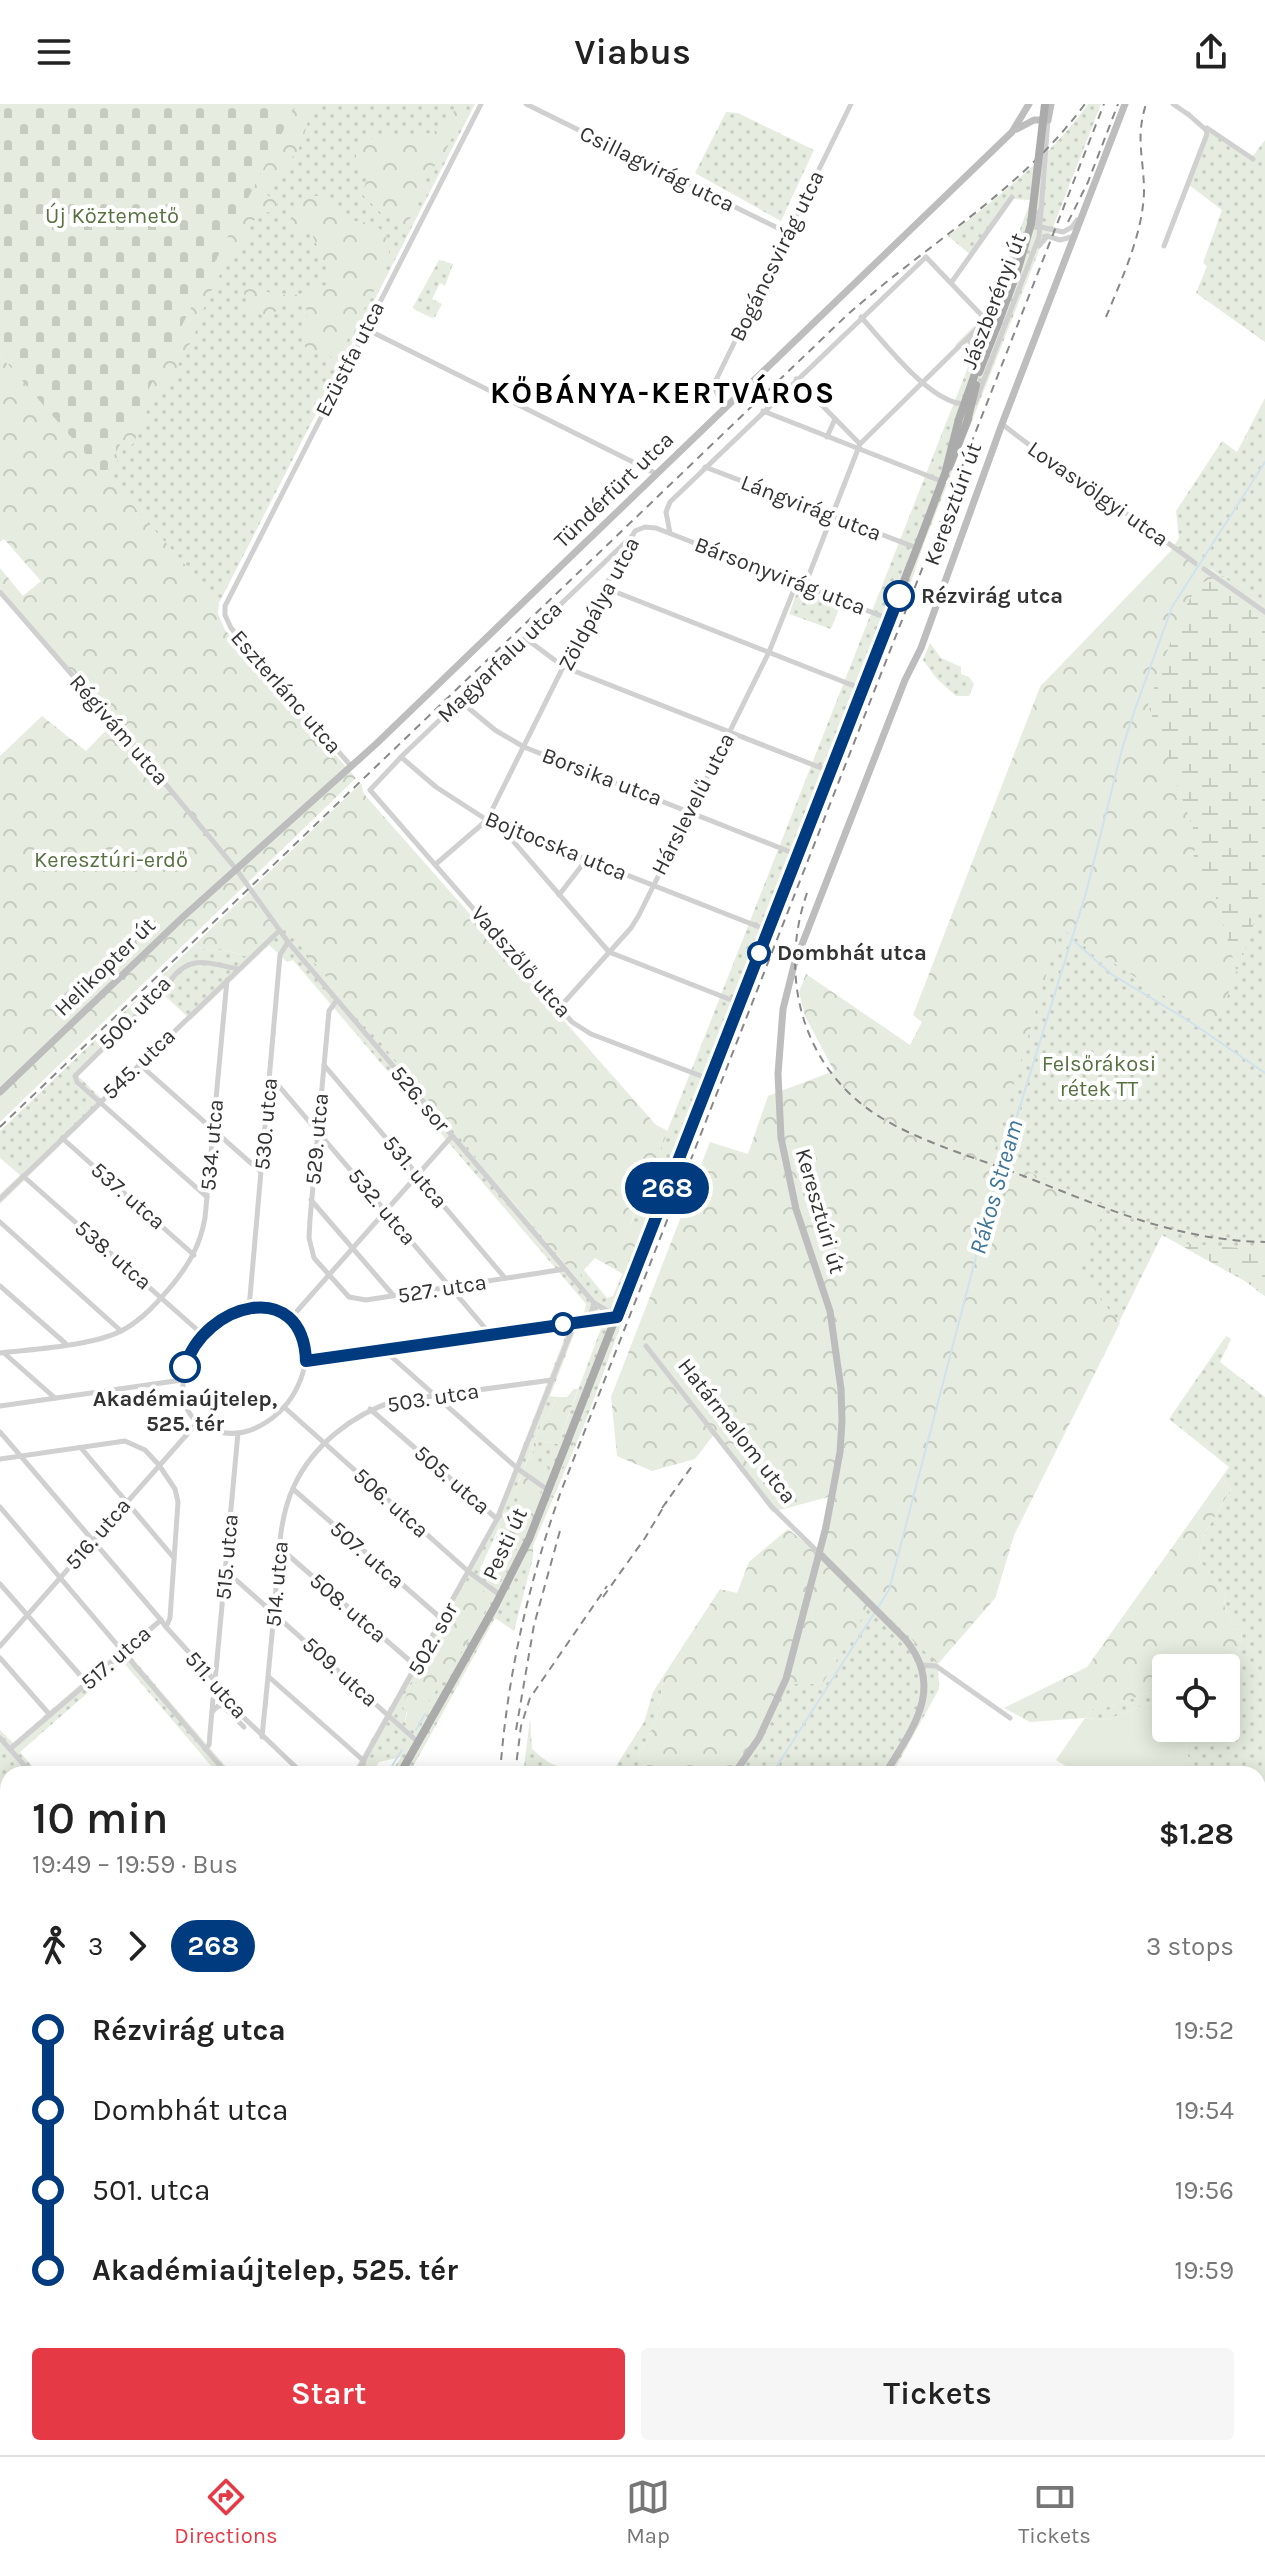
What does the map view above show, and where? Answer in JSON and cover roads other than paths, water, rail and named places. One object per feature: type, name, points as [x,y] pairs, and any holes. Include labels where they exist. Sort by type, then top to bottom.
[{"type":"main road","name":"Jászberényi út","points":[[617,1317],[944,478],[980,369],[1017,272],[1031,224],[1045,104]]},
{"type":"main road","points":[[1048,120],[1051,104]]},
{"type":"main road","name":"Keresztúri út","points":[[1048,301],[1059,282],[1086,202],[1125,104]]},
{"type":"main road","name":"Tündérfürt utca","points":[[1028,105],[1028,115],[1034,120]]},
{"type":"main road","name":"Tündérfürt utca","points":[[1012,132],[1028,105]]},
{"type":"main road","name":"Tündérfürt utca","points":[[236,869],[351,766],[1012,132],[1034,120],[1048,120]]},
{"type":"main road","name":"Keresztúri út","points":[[740,1766],[759,1738],[783,1689],[820,1554],[840,1452],[841,1389],[830,1311],[801,1226],[785,1164],[778,1088],[783,1009],[794,965],[899,694],[921,648],[1002,424],[1075,236]]},
{"type":"main road","name":"Jászberényi út","points":[[944,478],[955,457],[971,401]]},
{"type":"main road","name":"Helikopter út","points":[[0,1092],[236,869]]},
{"type":"main road","name":"Pesti út","points":[[404,1766],[520,1560],[617,1317]]},
{"type":"main road","name":"Határmalom utca","points":[[820,1554],[905,1639],[921,1665]]},
{"type":"main road","points":[[815,1571],[820,1564],[828,1563]]},
{"type":"main road","points":[[889,1766],[922,1707],[924,1683],[921,1665]]},
{"type":"street","name":"Ezüstfa utca","points":[[225,615],[227,600],[481,104]]},
{"type":"street","name":"Csillagvirág utca","points":[[526,104],[788,233]]},
{"type":"street","name":"Bogáncsvirág utca","points":[[724,409],[715,383],[851,104]]},
{"type":"street","points":[[1173,104],[1253,159]]},
{"type":"street","points":[[1164,246],[1207,134],[1188,114]]},
{"type":"street","name":"Jászberényi út","points":[[1041,208],[1048,120]]},
{"type":"street","points":[[805,585],[858,446],[987,321],[951,283],[1012,197]]},
{"type":"street","points":[[1063,232],[1074,225],[1086,202]]},
{"type":"street","points":[[1038,226],[1041,208]]},
{"type":"street","points":[[1041,208],[1048,228]]},
{"type":"street","points":[[1020,243],[1027,230],[1038,226],[1075,236]]},
{"type":"street","name":"Jászberényi út","points":[[971,401],[1043,235],[1038,226]]},
{"type":"street","points":[[1020,243],[1030,234],[1060,240],[1075,236]]},
{"type":"street","points":[[1060,240],[1065,248],[1065,258]]},
{"type":"street","name":"Jászberényi út","points":[[987,321],[994,311],[1020,243]]},
{"type":"street","name":"Zöldpálya utca","points":[[436,864],[487,820],[603,587],[635,531],[648,527],[670,533],[667,506],[926,257],[951,283]]},
{"type":"street","points":[[861,317],[923,382],[943,397],[971,401]]},
{"type":"street","name":"Jászberényi út","points":[[960,346],[978,350],[984,348],[997,326]]},
{"type":"street","points":[[366,329],[657,474]]},
{"type":"street","name":"Jászberényi út","points":[[971,336],[972,347]]},
{"type":"street","points":[[796,379],[858,446]]},
{"type":"street","points":[[763,411],[944,478]]},
{"type":"street","points":[[827,437],[835,419]]},
{"type":"street","name":"Lovasvölgyi utca","points":[[1002,424],[1061,470],[1195,563]]},
{"type":"street","name":"Lángvirág utca","points":[[705,467],[917,548]]},
{"type":"street","name":"Bársonyvirág utca","points":[[670,533],[890,619]]},
{"type":"street","name":"Magyarfalu utca","points":[[370,790],[632,536]]},
{"type":"street","points":[[1204,569],[1265,612]]},
{"type":"street","name":"Hárslevelű utca","points":[[559,1008],[631,928],[769,652],[797,582]]},
{"type":"street","points":[[603,587],[863,689]]},
{"type":"street","name":"Régivám utca","points":[[0,592],[236,869]]},
{"type":"street","name":"Eszterlánc utca","points":[[225,615],[231,628],[351,766]]},
{"type":"street","points":[[525,638],[564,667],[830,772]]},
{"type":"street","name":"Borsika utca","points":[[460,701],[495,730],[524,747],[798,855]]},
{"type":"street","name":"Bojtocska utca","points":[[401,757],[436,787],[487,820],[768,930]]},
{"type":"street","name":"Vadszőlő utca","points":[[370,790],[572,1022],[591,1034],[710,1080]]},
{"type":"street","points":[[500,826],[609,952],[740,1003]]},
{"type":"street","points":[[559,895],[586,860]]},
{"type":"street","name":"526. sor","points":[[236,869],[288,942],[594,1303],[617,1317]]},
{"type":"street","name":"545. utca","points":[[0,1199],[279,931]]},
{"type":"street","name":"530. utca","points":[[249,1308],[280,955],[288,942]]},
{"type":"street","name":"500. utca","points":[[99,1102],[77,1082],[76,1073],[168,984],[177,971],[202,961],[238,969]]},
{"type":"street","name":"534. utca","points":[[121,1332],[162,1297],[194,1255],[202,1238],[227,980]]},
{"type":"street","name":"529. utca","points":[[328,1274],[314,1258],[309,1238],[329,1011],[337,1000]]},
{"type":"street","points":[[139,1064],[261,1173]]},
{"type":"street","name":"531. utca","points":[[324,1065],[506,1279]]},
{"type":"street","name":"532. utca","points":[[270,1083],[278,1085],[491,1335]]},
{"type":"street","points":[[99,1102],[207,1197]]},
{"type":"street","points":[[290,1319],[452,1136]]},
{"type":"street","name":"537. utca","points":[[62,1138],[194,1255]]},
{"type":"street","name":"538. utca","points":[[23,1176],[202,1334]]},
{"type":"street","points":[[311,1200],[393,1296]]},
{"type":"street","points":[[0,1222],[121,1332]]},
{"type":"street","name":"527. utca","points":[[328,1274],[349,1297],[366,1300],[566,1269]]},
{"type":"street","points":[[0,1286],[66,1344]]},
{"type":"street","points":[[589,1320],[594,1303]]},
{"type":"street","points":[[249,1308],[267,1308],[290,1319],[303,1337],[306,1361],[295,1393],[284,1407],[259,1427],[238,1433],[215,1432],[197,1423],[185,1404],[182,1380],[191,1351],[202,1334],[226,1316],[249,1308]]},
{"type":"street","points":[[306,1361],[617,1317]]},
{"type":"street","name":"502. sor","points":[[361,1766],[497,1519],[575,1322]]},
{"type":"street","points":[[1,1352],[66,1344],[121,1332]]},
{"type":"street","name":"Határmalom utca","points":[[646,1346],[771,1506],[820,1554]]},
{"type":"street","points":[[385,1350],[518,1469],[548,1491]]},
{"type":"street","points":[[1,1352],[55,1398]]},
{"type":"street","points":[[0,1406],[182,1380]]},
{"type":"street","name":"503. utca","points":[[325,1444],[349,1421],[370,1409],[395,1401],[552,1380]]},
{"type":"street","name":"506. utca","points":[[284,1407],[469,1572],[501,1596]]},
{"type":"street","name":"505. utca","points":[[370,1409],[497,1519]]},
{"type":"street","name":"516. utca","points":[[0,1646],[197,1423]]},
{"type":"street","points":[[0,1432],[161,1620]]},
{"type":"street","name":"515. utca","points":[[215,1681],[238,1433]]},
{"type":"street","points":[[0,1459],[125,1441],[145,1450],[159,1465]]},
{"type":"street","name":"514. utca","points":[[262,1737],[285,1511],[299,1475],[325,1444]]},
{"type":"street","points":[[80,1447],[174,1558]]},
{"type":"street","name":"517. utca","points":[[159,1465],[178,1497],[170,1618],[166,1627]]},
{"type":"street","name":"507. utca","points":[[292,1489],[443,1620]]},
{"type":"street","points":[[0,1507],[220,1766]]},
{"type":"street","name":"508. utca","points":[[280,1548],[417,1667]]},
{"type":"street","name":"509. utca","points":[[226,1571],[418,1742]]},
{"type":"street","points":[[0,1584],[87,1683]]},
{"type":"street","name":"517. utca","points":[[10,1749],[161,1620],[166,1627]]},
{"type":"street","name":"511. utca","points":[[166,1627],[215,1681],[217,1692],[294,1766]]},
{"type":"street","points":[[0,1658],[50,1715]]},
{"type":"street","points":[[921,1665],[936,1666],[1010,1718]]},
{"type":"street","points":[[269,1677],[364,1761]]},
{"type":"street","points":[[205,1749],[209,1745],[213,1699]]},
{"type":"street","name":"511. utca","points":[[212,1712],[223,1706],[244,1727]]},
{"type":"street","points":[[0,1738],[23,1766]]},
{"type":"waterway","name":"Rákos Stream","points":[[777,1766],[889,1590],[990,1203],[1086,893],[1134,712],[1172,607],[1265,462]]},
{"type":"waterway","points":[[1073,940],[1111,974],[1186,1019],[1265,1073]]},
{"type":"waterway","points":[[416,1730],[425,1714]]},
{"type":"waterway","points":[[392,1766],[402,1750]]},
{"type":"railway","points":[[0,1127],[845,317],[1002,191],[1060,135],[1085,104]]},
{"type":"railway","points":[[501,1766],[521,1632],[538,1562],[560,1494],[1104,104]]},
{"type":"railway","points":[[1068,222],[1088,182],[1118,104]]},
{"type":"railway","points":[[1106,317],[1131,256],[1140,223],[1144,191],[1141,128],[1146,104]]},
{"type":"railway","points":[[807,893],[795,956],[803,1018],[815,1047],[853,1097],[880,1117],[915,1135],[1142,1221],[1201,1236],[1265,1242]]},
{"type":"railway","points":[[662,1508],[692,1466]]},
{"type":"railway","points":[[603,1597],[667,1501]]},
{"type":"railway","points":[[516,1730],[534,1625],[561,1527]]},
{"type":"railway","points":[[516,1766],[521,1726],[530,1698],[607,1586]]},
{"type":"place","name":"Rézvirág utca","points":[[899,596]]},
{"type":"place","name":"Dombhát utca","points":[[759,953]]},
{"type":"place","name":"Akadémiaújtelep, 525. tér","points":[[185,1367]]},
{"type":"district","name":"KŐBÁNYA-KERTVÁROS","points":[[663,393]]},
{"type":"park label","name":"Új Köztemető","points":[[112,216]]},
{"type":"park label","name":"Keresztúri-erdő","points":[[111,860]]},
{"type":"park label","name":"Felsőrákosi rétek TT","points":[[1099,1076]]}]
